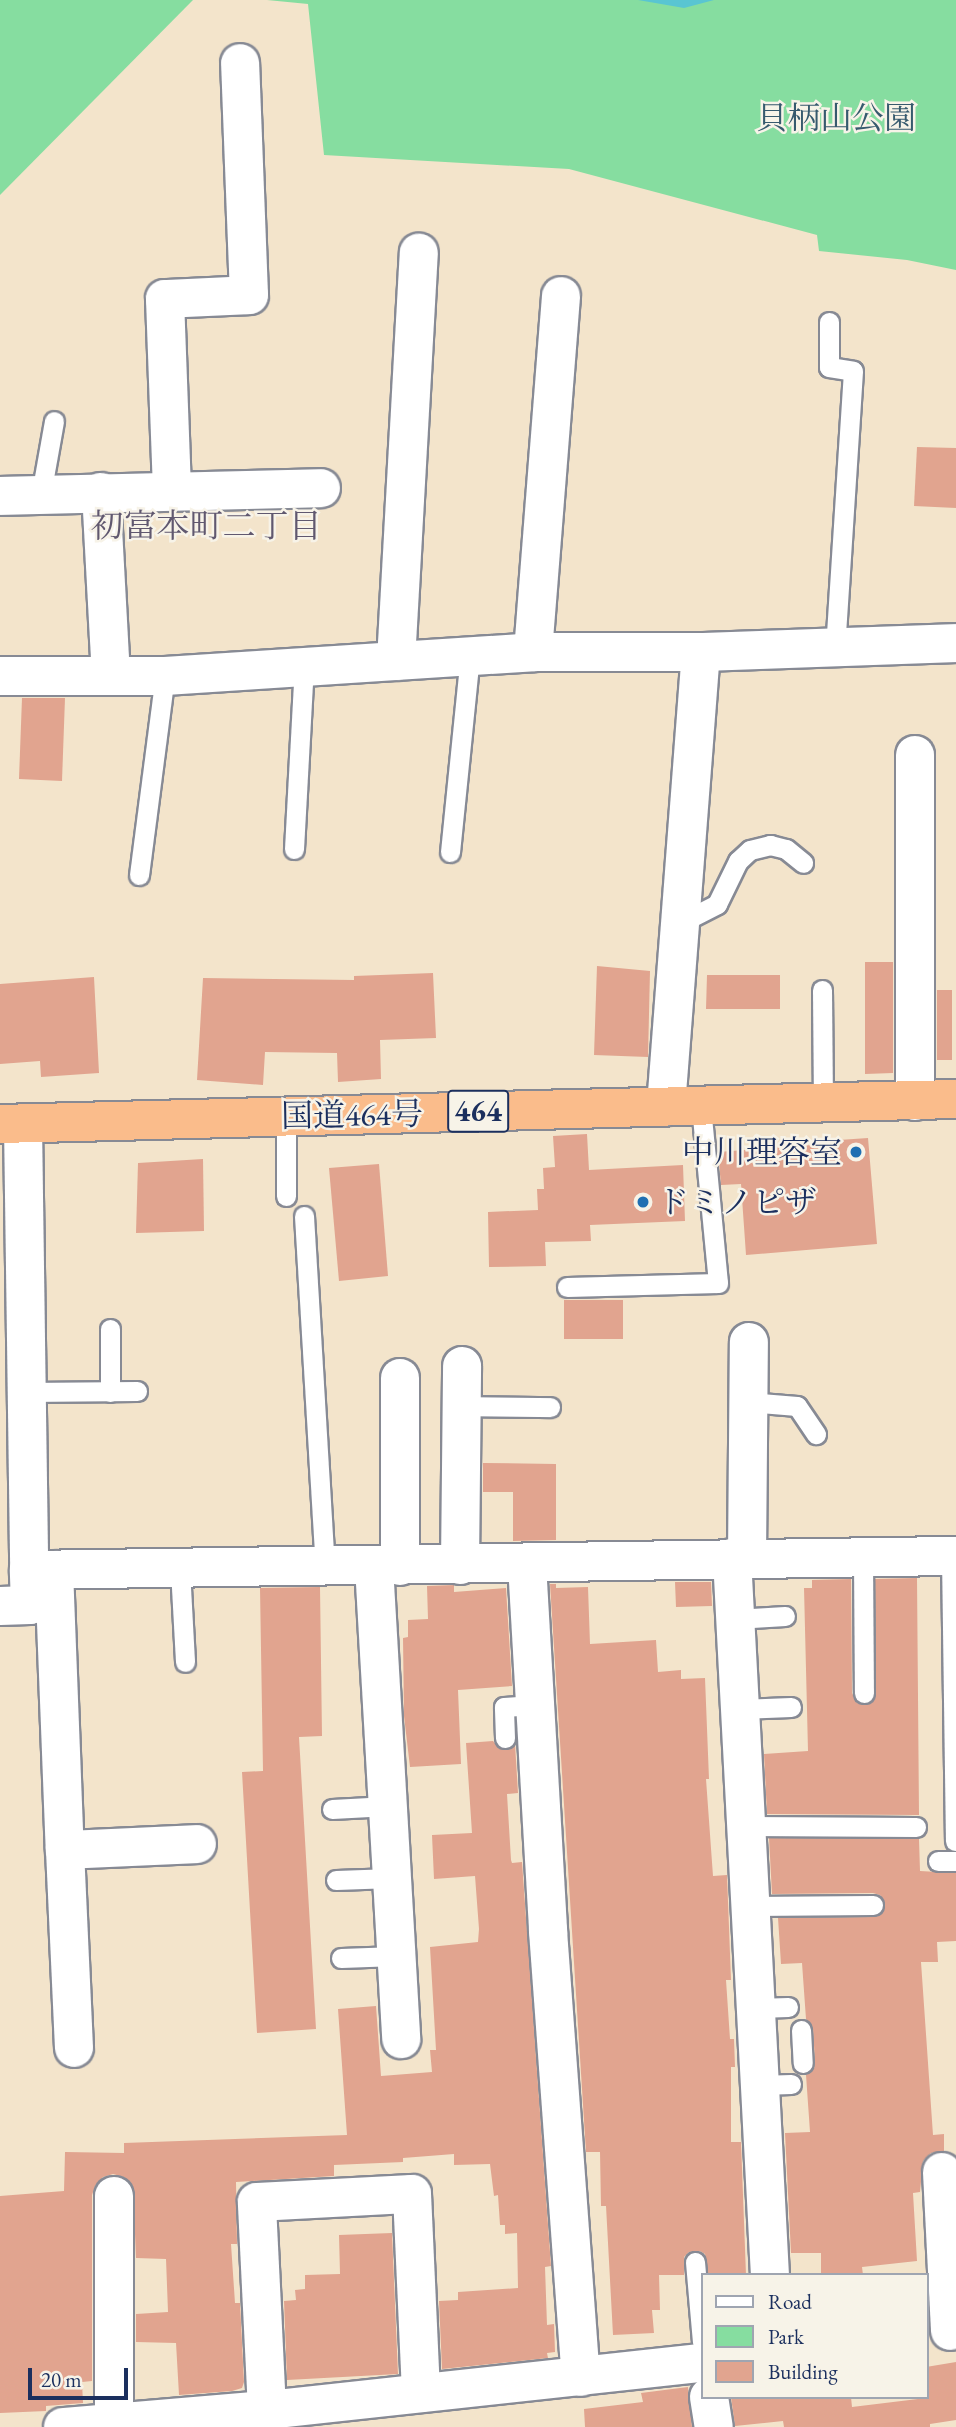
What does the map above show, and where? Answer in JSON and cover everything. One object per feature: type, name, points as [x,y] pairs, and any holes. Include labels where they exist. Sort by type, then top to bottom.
[{"type":"highway","name":"国道464号","points":[[12,1124],[956,1099]]},
{"type":"street","points":[[172,490],[165,299],[249,295],[240,63]]},
{"type":"street","points":[[396,661],[419,253]]},
{"type":"street","points":[[533,652],[562,296]]},
{"type":"street","points":[[0,496],[321,488]]},
{"type":"street","points":[[101,492],[111,675]]},
{"type":"street","points":[[0,676],[165,676],[533,652],[701,652],[956,643]]},
{"type":"street","points":[[684,1106],[681,916],[701,652]]},
{"type":"street","points":[[915,755],[915,1101]]},
{"type":"street","points":[[12,1124],[26,1392],[65,1850],[74,2048]]},
{"type":"street","points":[[749,1342],[735,1619],[752,1906],[772,2008],[776,2084],[770,2273]]},
{"type":"street","points":[[460,1564],[462,1366]]},
{"type":"street","points":[[400,1378],[387,1566],[388,1806],[401,2039]]},
{"type":"street","points":[[41,1570],[953,1556]]},
{"type":"street","points":[[527,1564],[534,1705],[581,2377]]},
{"type":"street","points":[[0,1606],[30,1605],[41,1570]]},
{"type":"street","points":[[65,1850],[197,1844]]},
{"type":"street","points":[[942,2172],[944,2331]]},
{"type":"street","points":[[267,2410],[257,2202],[420,2183],[421,2393]]},
{"type":"street","points":[[114,2196],[114,2423]]},
{"type":"street","points":[[63,2427],[267,2410],[701,2363]]},
{"type":"street","points":[[709,2399],[714,2427]]},
{"type":"lane","points":[[829,322],[829,367],[853,371],[835,646]]},
{"type":"lane","points":[[41,494],[54,421]]},
{"type":"lane","points":[[450,852],[470,656]]},
{"type":"lane","points":[[294,849],[304,667]]},
{"type":"lane","points":[[139,875],[165,676]]},
{"type":"lane","points":[[681,916],[692,917],[717,904],[738,862],[750,850],[770,845],[786,849],[803,863]]},
{"type":"lane","points":[[822,990],[823,1103]]},
{"type":"lane","points":[[567,1287],[718,1283],[684,1106]]},
{"type":"lane","points":[[286,1116],[286,1196]]},
{"type":"lane","points":[[304,1216],[325,1567]]},
{"type":"lane","points":[[110,1329],[110,1391]]},
{"type":"lane","points":[[26,1392],[137,1391]]},
{"type":"lane","points":[[748,1402],[797,1406],[816,1434]]},
{"type":"lane","points":[[462,1406],[550,1407]]},
{"type":"lane","points":[[953,1556],[955,1841]]},
{"type":"lane","points":[[863,1558],[864,1693]]},
{"type":"lane","points":[[180,1569],[185,1662]]},
{"type":"lane","points":[[735,1619],[785,1616]]},
{"type":"lane","points":[[505,1738],[504,1707],[534,1705]]},
{"type":"lane","points":[[740,1709],[791,1707]]},
{"type":"lane","points":[[332,1809],[388,1806]]},
{"type":"lane","points":[[747,1826],[916,1827]]},
{"type":"lane","points":[[336,1880],[392,1878]]},
{"type":"lane","points":[[752,1906],[873,1905]]},
{"type":"lane","points":[[341,1958],[396,1956]]},
{"type":"lane","points":[[801,2030],[803,2063]]},
{"type":"lane","points":[[695,2262],[701,2331]]},
{"type":"green space","points":[[0,0],[193,0],[0,195]]},
{"type":"green space","name":"貝柄山公園","points":[[267,0],[956,0],[956,270],[907,260],[819,251],[817,235],[569,169],[324,155],[308,4]]},
{"type":"water","points":[[638,0],[714,0],[684,8]]},
{"type":"building","points":[[917,447],[956,448],[956,508],[914,506]]},
{"type":"building","points":[[22,698],[65,698],[62,781],[19,779]]},
{"type":"building","points":[[865,962],[893,962],[893,1073],[865,1074]]},
{"type":"building","points":[[597,966],[650,971],[648,1057],[594,1055]]},
{"type":"building","points":[[433,973],[436,1038],[380,1040],[381,1079],[338,1082],[337,1053],[265,1052],[263,1085],[197,1080],[203,978],[354,980],[354,976]]},
{"type":"building","points":[[707,975],[780,975],[780,1009],[706,1009]]},
{"type":"building","points":[[94,977],[99,1073],[41,1077],[40,1061],[0,1064],[0,984]]},
{"type":"building","points":[[937,990],[952,990],[952,1060],[937,1060]]},
{"type":"building","points":[[587,1134],[589,1170],[683,1165],[685,1221],[590,1225],[591,1241],[545,1242],[546,1266],[489,1267],[488,1212],[538,1210],[537,1189],[544,1189],[543,1168],[555,1167],[553,1136]]},
{"type":"building","points":[[868,1138],[877,1244],[746,1255],[741,1184],[721,1185],[718,1152],[839,1143],[839,1140]]},
{"type":"building","points":[[203,1159],[204,1231],[136,1233],[138,1163]]},
{"type":"building","points":[[379,1164],[388,1276],[339,1281],[329,1168]]},
{"type":"building","points":[[564,1300],[623,1300],[623,1339],[564,1339]]},
{"type":"building","points":[[483,1463],[556,1464],[556,1540],[513,1541],[513,1492],[483,1492]]},
{"type":"building","points":[[917,1578],[919,1815],[767,1814],[764,1754],[808,1751],[804,1588],[812,1588],[812,1580],[851,1579],[852,1693],[857,1703],[865,1705],[874,1700],[876,1693],[875,1579]]},
{"type":"building","points":[[675,1582],[711,1582],[712,1606],[676,1607]]},
{"type":"building","points":[[550,1584],[556,1584],[556,1588],[588,1587],[590,1644],[656,1640],[658,1672],[681,1670],[681,1679],[705,1678],[709,1779],[706,1779],[713,1876],[727,1875],[731,1980],[726,1980],[735,2067],[731,2067],[731,2142],[741,2142],[746,2273],[708,2273],[705,2254],[700,2251],[689,2252],[684,2257],[684,2275],[659,2275],[660,2310],[652,2310],[654,2333],[613,2335],[606,2206],[601,2206],[600,2152],[586,2152]]},
{"type":"building","points":[[454,1585],[454,1592],[506,1588],[512,1686],[458,1690],[461,1764],[410,1767],[404,1716],[403,1638],[408,1637],[408,1620],[428,1619],[427,1586]]},
{"type":"building","points":[[320,1587],[322,1736],[299,1737],[316,2029],[257,2033],[242,1772],[263,1771],[260,1588]]},
{"type":"building","points":[[493,1741],[505,1750],[515,1744],[518,1793],[507,1794],[511,1860],[512,1863],[522,1862],[551,2266],[545,2267],[547,2325],[554,2324],[555,2352],[547,2353],[548,2358],[442,2369],[439,2301],[458,2300],[458,2292],[518,2288],[517,2233],[505,2234],[505,2225],[500,2225],[498,2195],[494,2196],[490,2164],[454,2165],[454,2154],[403,2158],[403,2162],[334,2165],[334,2176],[236,2182],[237,2244],[231,2244],[235,2303],[240,2303],[244,2382],[242,2388],[232,2391],[179,2395],[176,2343],[136,2342],[136,2314],[168,2312],[166,2259],[136,2258],[133,2186],[124,2177],[113,2174],[103,2177],[95,2186],[92,2195],[92,2381],[82,2382],[83,2403],[46,2406],[46,2411],[0,2413],[0,2196],[64,2191],[65,2152],[124,2153],[124,2143],[347,2135],[338,2009],[376,2006],[381,2076],[432,2072],[430,2050],[436,2050],[430,1947],[478,1942],[479,1929],[475,1876],[434,1879],[432,1835],[472,1833],[466,1743]]},
{"type":"building","points":[[769,1838],[919,1839],[920,1871],[956,1873],[956,1941],[937,1942],[938,1962],[921,1962],[933,2135],[944,2134],[944,2151],[931,2153],[923,2161],[920,2192],[913,2193],[917,2261],[862,2267],[863,2273],[821,2273],[821,2253],[791,2253],[785,2133],[810,2132],[806,2075],[814,2069],[815,2062],[813,2029],[806,2019],[802,1963],[781,1964],[778,1918],[874,1917],[883,1912],[885,1904],[880,1895],[873,1893],[772,1894]]},
{"type":"building","points":[[392,2233],[398,2374],[287,2380],[284,2301],[296,2300],[295,2290],[305,2289],[305,2275],[340,2274],[339,2235]]},
{"type":"building","points":[[956,2362],[956,2420],[930,2424],[930,2427],[784,2427],[783,2421],[735,2426],[731,2399],[851,2399],[852,2407],[928,2399],[928,2367]]},
{"type":"building","points":[[688,2387],[692,2427],[585,2427],[584,2409],[643,2402],[641,2393]]},
{"type":"place","name":"中川理容室","points":[[856,1152]]},
{"type":"place","name":"ドミノピザ","points":[[643,1202]]},
{"type":"district","name":"初富本町二丁目","points":[[206,526]]}]
